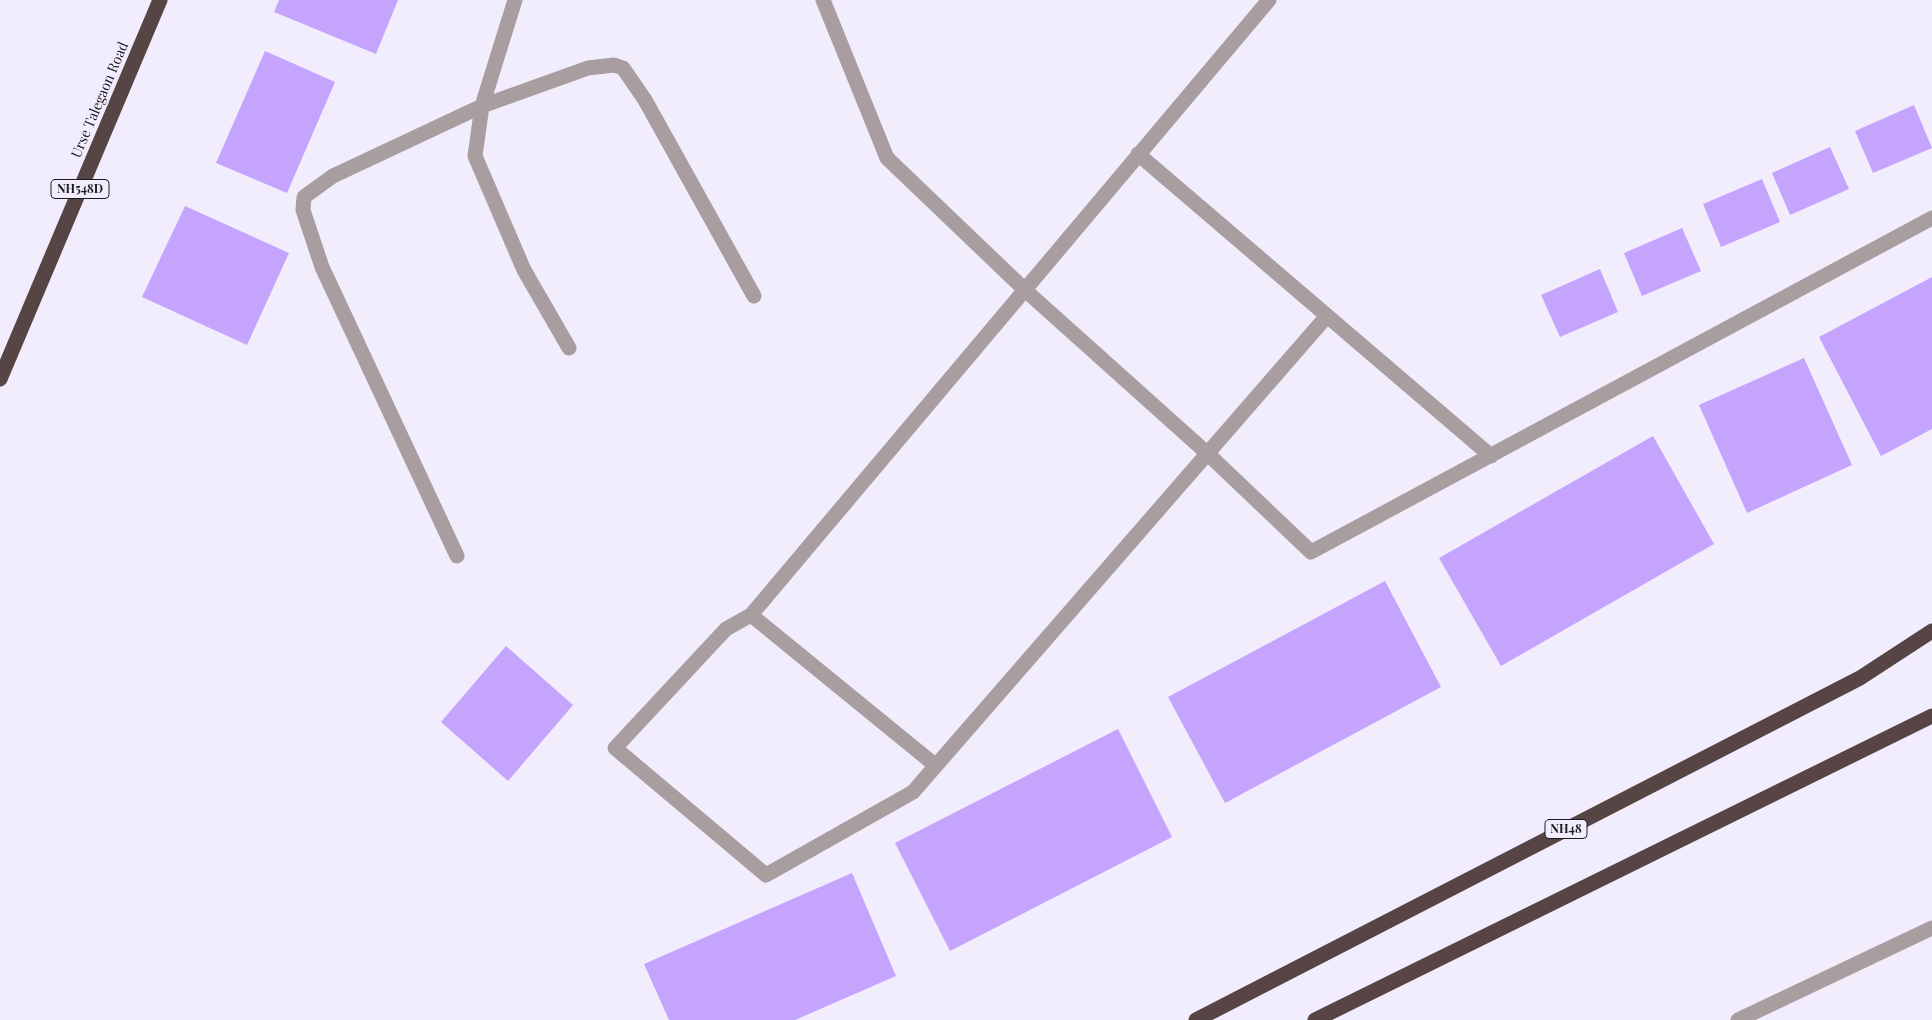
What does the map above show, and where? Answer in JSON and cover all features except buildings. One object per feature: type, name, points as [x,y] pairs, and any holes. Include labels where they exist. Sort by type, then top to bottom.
[{"type":"highway","name":"Urse Talegaon Road","points":[[0,379],[160,0]]},
{"type":"highway","name":"NH48","points":[[1196,1020],[1860,678],[1932,631]]},
{"type":"highway","points":[[1316,1020],[1932,716]]},
{"type":"street","points":[[515,0],[482,106],[475,156],[524,270],[569,348]]},
{"type":"street","points":[[823,0],[888,158],[1026,290],[1208,454],[1311,552],[1932,218]]},
{"type":"street","points":[[1269,0],[751,615],[726,628],[615,748],[766,875],[912,792],[1328,316]]},
{"type":"street","points":[[456,556],[322,267],[303,210],[304,197],[333,176],[482,106],[588,68],[614,66],[623,68],[645,100],[754,296]]},
{"type":"street","points":[[1138,154],[1491,456]]},
{"type":"street","points":[[751,615],[935,765]]},
{"type":"street","points":[[1738,1020],[1932,928]]}]
